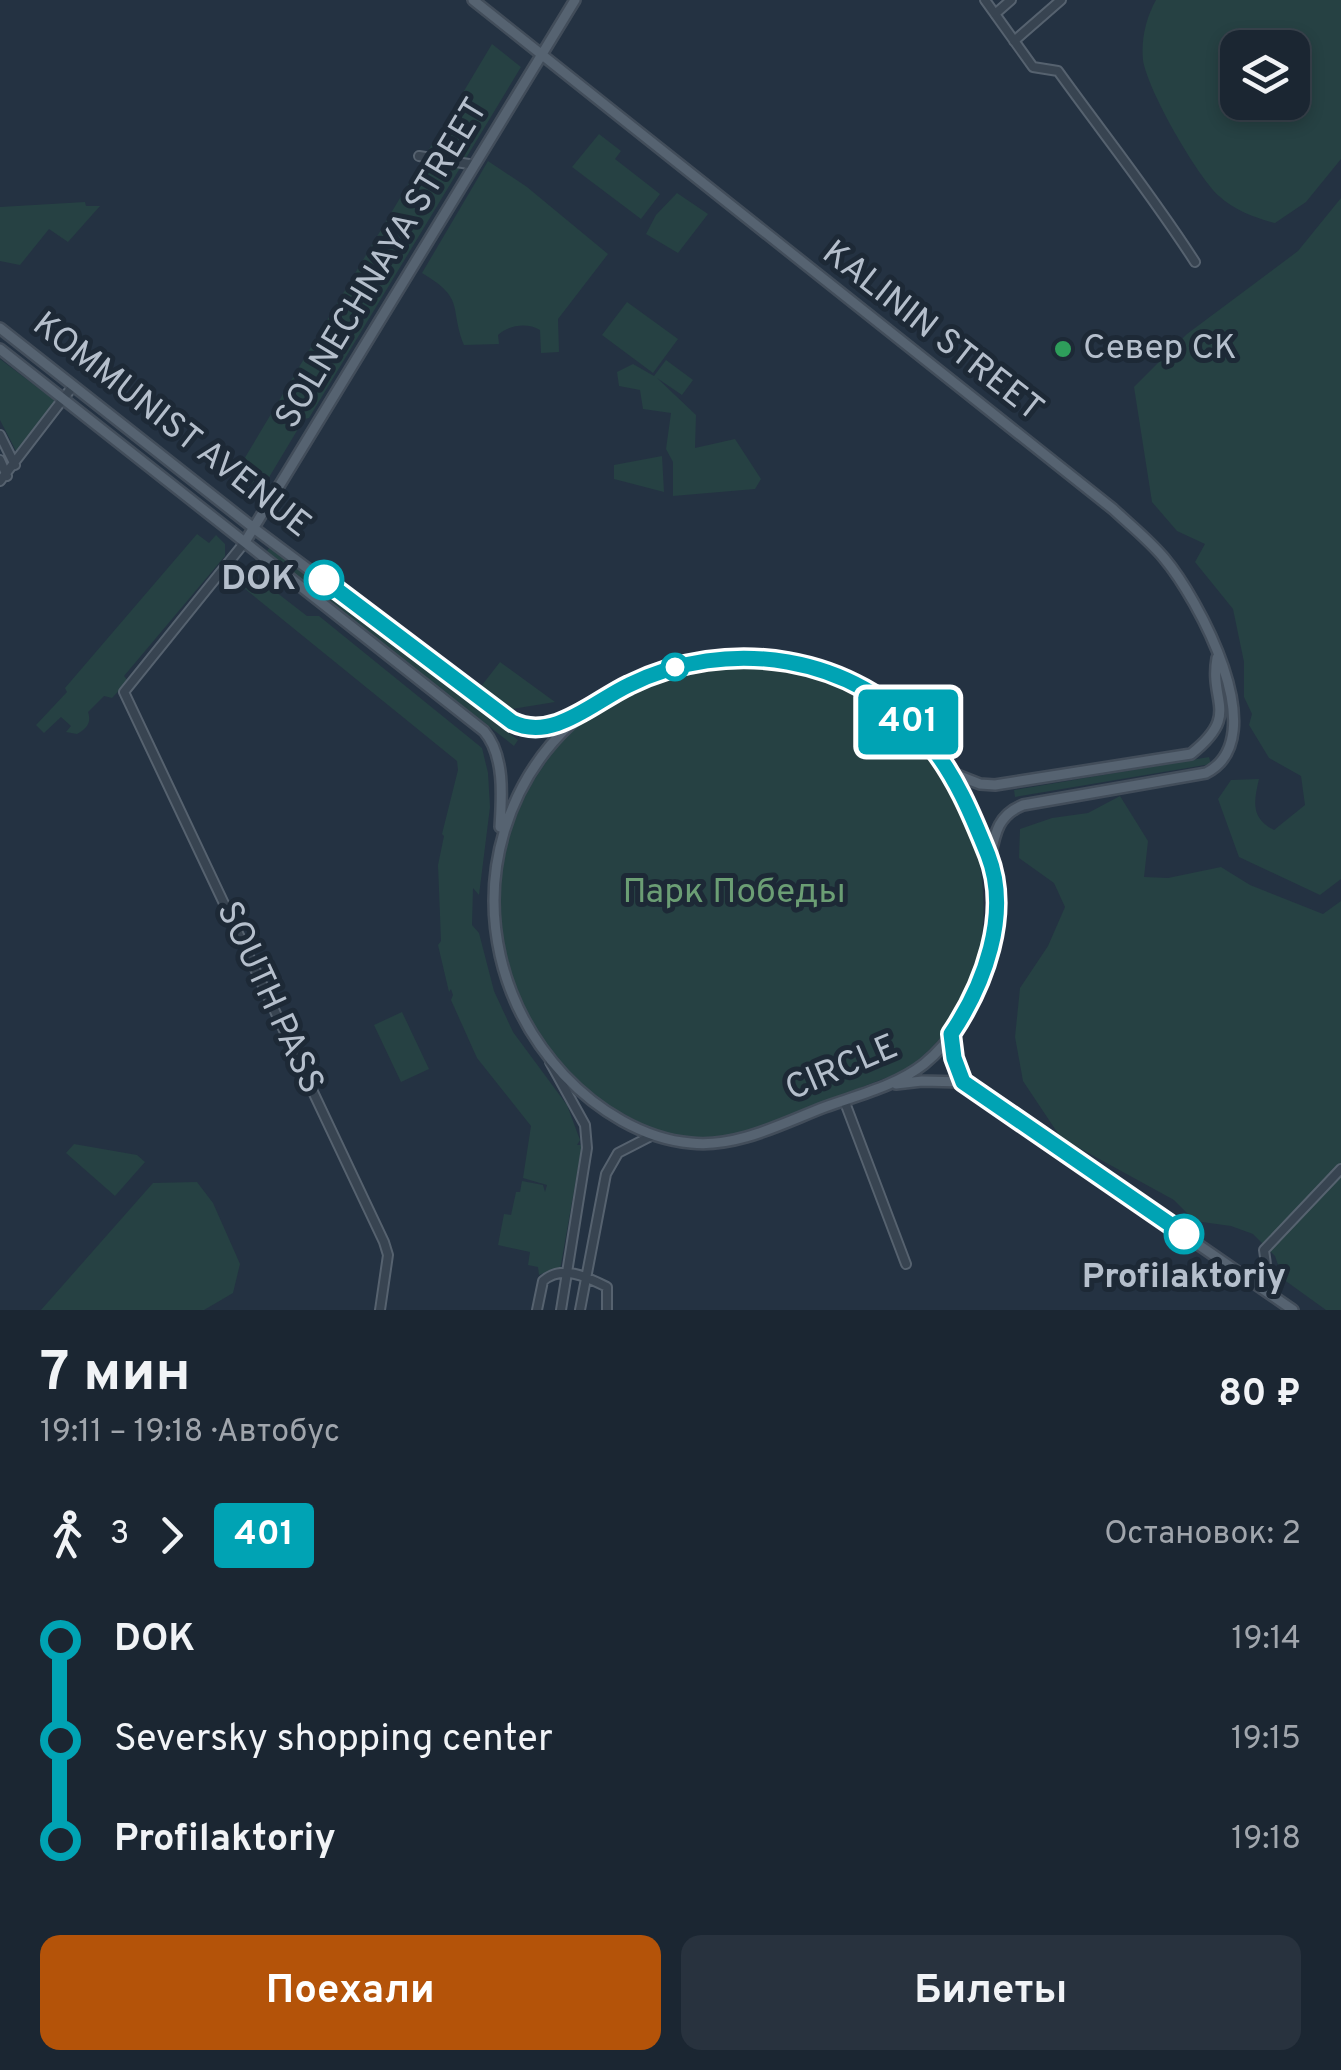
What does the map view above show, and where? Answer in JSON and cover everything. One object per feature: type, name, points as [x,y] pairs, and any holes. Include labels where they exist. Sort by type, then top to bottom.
[{"type":"main road","name":"KALININ STREET","points":[[473,0],[1113,509],[1163,557],[1204,616],[1224,668],[1232,703],[1231,739],[1217,768],[1206,774],[1010,810],[995,832],[990,860]]},
{"type":"main road","name":"SOLNECHNAYA STREET","points":[[244,542],[576,0]]},
{"type":"main road","name":"KOMMUNIST AVENUE","points":[[0,328],[255,529],[512,722],[536,730],[595,705]]},
{"type":"main road","name":"KOMMUNIST AVENUE","points":[[0,350],[489,736],[500,783],[498,850]]},
{"type":"main road","name":"CIRCLE","points":[[770,658],[818,669],[884,702],[918,730],[949,772],[990,860],[994,900],[990,956],[970,1006],[922,1066],[886,1086],[719,1143],[678,1142],[654,1135],[597,1105],[548,1058],[520,1015],[496,943],[492,896],[498,850],[526,780],[552,744],[595,705],[629,684],[692,662],[770,658]]},
{"type":"main road","points":[[949,772],[994,785],[1191,754],[1211,736],[1218,723],[1217,658]]},
{"type":"main road","points":[[951,1034],[963,1082]]},
{"type":"main road","points":[[886,1086],[922,1081],[963,1082],[1293,1310]]},
{"type":"street","points":[[985,0],[1033,67],[1058,71],[1160,208],[1194,262]]},
{"type":"street","points":[[996,14],[1011,0]]},
{"type":"street","points":[[1014,40],[1062,0]]},
{"type":"street","points":[[418,156],[475,164]]},
{"type":"street","points":[[4,478],[74,386]]},
{"type":"street","points":[[0,435],[15,465]]},
{"type":"street","points":[[0,460],[4,478]]},
{"type":"street","name":"SOLNECHNAYA STREET","points":[[124,692],[244,542]]},
{"type":"street","name":"SOUTH PASS","points":[[124,692],[384,1242],[388,1255],[380,1310]]},
{"type":"street","points":[[548,1058],[585,1125],[587,1148],[561,1310]]},
{"type":"street","points":[[844,1100],[906,1264]]},
{"type":"street","points":[[580,1310],[606,1174],[618,1153],[654,1135]]},
{"type":"street","points":[[1270,1294],[1264,1250],[1341,1169]]},
{"type":"street","points":[[537,1310],[543,1282],[550,1275],[568,1273],[586,1277],[608,1292],[607,1310]]},
{"type":"green space","points":[[1156,0],[1341,0],[1341,159],[1306,202],[1275,223],[1245,213],[1210,186],[1153,91],[1143,60],[1147,21]]},
{"type":"green space","points":[[492,44],[521,67],[262,489],[234,476]]},
{"type":"green space","points":[[599,134],[621,151],[615,159],[660,194],[641,219],[572,167]]},
{"type":"green space","points":[[488,161],[527,187],[608,254],[558,319],[559,352],[541,353],[540,330],[524,325],[498,335],[499,344],[464,345],[451,297],[422,273]]},
{"type":"green space","points":[[677,193],[708,214],[678,253],[646,234],[656,215]]},
{"type":"green space","points":[[1341,198],[1341,879],[1320,895],[1239,857],[1218,799],[1231,780],[1259,779],[1257,814],[1274,830],[1305,805],[1301,776],[1269,758],[1249,725],[1252,714],[1244,697],[1244,662],[1233,609],[1195,562],[1205,544],[1177,531],[1152,502],[1134,387],[1187,334],[1298,251]]},
{"type":"green space","points":[[85,202],[86,206],[100,206],[68,242],[49,229],[20,265],[0,261],[0,207]]},
{"type":"green space","points":[[627,302],[678,339],[653,373],[602,335]]},
{"type":"green space","points":[[0,359],[57,402],[17,453],[0,420]]},
{"type":"green space","points":[[666,360],[693,380],[682,395],[657,378],[696,415],[695,448],[735,439],[761,479],[755,489],[673,496],[673,462],[666,449],[671,413],[643,409],[640,390],[619,386],[617,372],[633,364],[654,376]]},
{"type":"green space","points":[[662,456],[664,492],[614,479],[614,465]]},
{"type":"green space","points":[[197,534],[209,543],[216,535],[225,544],[225,556],[124,676],[128,681],[112,698],[104,696],[88,712],[85,728],[77,734],[66,732],[71,726],[61,717],[44,733],[36,725]]},
{"type":"green space","points":[[270,547],[518,740],[514,746],[266,552]]},
{"type":"green space","points":[[245,579],[263,582],[307,616],[319,616],[482,748],[490,807],[479,895],[473,888],[472,925],[479,933],[494,991],[513,1032],[567,1105],[580,1140],[577,1145],[582,1145],[560,1270],[539,1275],[538,1267],[528,1265],[530,1252],[498,1245],[504,1214],[511,1215],[522,1181],[543,1185],[545,1192],[547,1185],[523,1178],[531,1126],[477,1058],[451,1000],[453,995],[438,945],[438,865],[457,761],[239,584]]},
{"type":"green space","points":[[500,662],[555,702],[512,709],[510,713],[479,689]]},
{"type":"green space","name":"Парк Победы","points":[[741,663],[812,676],[876,705],[914,736],[944,772],[966,815],[979,862],[984,910],[978,958],[963,1003],[937,1042],[900,1073],[743,1132],[681,1137],[645,1125],[603,1101],[546,1046],[518,994],[502,934],[502,875],[515,819],[541,769],[578,727],[624,693],[679,671]]},
{"type":"green space","points":[[1209,757],[1211,764],[1015,797],[1014,790]]},
{"type":"green space","points":[[1120,796],[1148,841],[1144,877],[1168,878],[1221,867],[1250,885],[1323,914],[1341,901],[1341,1310],[1326,1310],[1283,1279],[1275,1256],[1253,1234],[1195,1221],[1174,1200],[1061,1138],[1023,1081],[1015,1037],[1020,988],[1048,946],[1065,907],[1054,883],[1019,858],[1020,829],[1052,818],[1088,813]]},
{"type":"green space","points":[[402,1012],[429,1069],[401,1082],[374,1025]]},
{"type":"green space","points":[[74,1144],[137,1155],[145,1162],[115,1196],[66,1153]]},
{"type":"green space","points":[[197,1182],[213,1203],[240,1264],[233,1293],[204,1310],[41,1310],[153,1183]]},
{"type":"bus line","name":"401","points":[[324,580],[512,722],[529,729],[555,725],[629,684],[673,667],[717,658],[770,658],[818,669],[884,702],[918,730],[949,772],[990,860],[994,900],[990,956],[970,1006],[951,1034],[963,1082],[1184,1234]]},
{"type":"place","name":"Север СК","points":[[1063,349]]},
{"type":"place","name":"DOK","points":[[324,580]]},
{"type":"place","name":"Profilaktoriy","points":[[1184,1234]]}]
